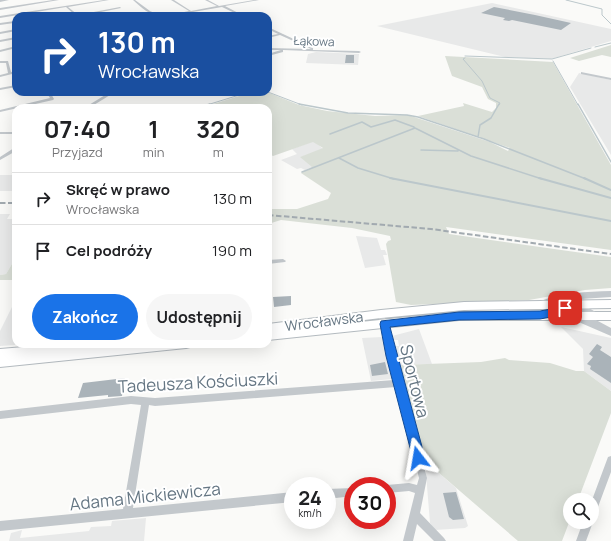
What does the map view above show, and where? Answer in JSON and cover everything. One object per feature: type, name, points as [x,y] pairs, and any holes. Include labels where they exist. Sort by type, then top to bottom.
[{"type":"main road","points":[[574,309],[611,304]]},
{"type":"main road","name":"Wrocławska","points":[[272,328],[381,314],[478,306],[541,310]]},
{"type":"main road","points":[[574,309],[594,316],[611,316]]},
{"type":"main road","name":"Wrocławska","points":[[272,336],[466,316],[574,309]]},
{"type":"main road","points":[[0,354],[64,348]]},
{"type":"main road","points":[[0,362],[145,348]]},
{"type":"street","points":[[0,1],[8,0]]},
{"type":"street","points":[[0,9],[58,0]]},
{"type":"street","points":[[33,12],[108,0]]},
{"type":"street","points":[[134,0],[149,12]]},
{"type":"street","points":[[172,0],[190,11]]},
{"type":"street","points":[[206,0],[218,6]]},
{"type":"street","points":[[185,12],[258,0]]},
{"type":"street","points":[[66,6],[73,12]]},
{"type":"street","points":[[222,6],[234,12]]},
{"type":"street","points":[[98,12],[120,8]]},
{"type":"street","points":[[0,17],[12,16]]},
{"type":"street","points":[[0,24],[12,22]]},
{"type":"street","points":[[272,30],[312,50]]},
{"type":"street","points":[[0,33],[12,31]]},
{"type":"street","name":"Łąkowa","points":[[272,36],[280,34]]},
{"type":"street","points":[[0,41],[12,39]]},
{"type":"street","points":[[0,50],[12,48]]},
{"type":"street","name":"Łąkowa","points":[[272,48],[359,52]]},
{"type":"street","points":[[272,54],[285,49]]},
{"type":"street","points":[[0,62],[7,62],[10,74],[0,76]]},
{"type":"street","points":[[582,73],[611,79]]},
{"type":"street","points":[[0,89],[12,87]]},
{"type":"street","points":[[30,104],[52,99],[50,96]]},
{"type":"street","points":[[93,104],[106,96]]},
{"type":"street","points":[[0,111],[12,108]]},
{"type":"street","points":[[0,133],[12,133]]},
{"type":"street","points":[[0,159],[12,152]]},
{"type":"street","points":[[272,262],[283,261]]},
{"type":"street","points":[[541,310],[553,299],[611,294]]},
{"type":"street","points":[[591,295],[581,299],[574,309],[611,332]]},
{"type":"street","name":"Sportowa","points":[[381,314],[385,324],[423,478],[408,541]]},
{"type":"street","points":[[594,316],[611,328]]},
{"type":"street","name":"Tadeusza Kościuszki","points":[[0,415],[132,400],[161,402],[399,383]]},
{"type":"street","points":[[127,514],[146,401]]},
{"type":"street","points":[[599,493],[611,460]]},
{"type":"street","points":[[396,488],[409,487],[421,490]]},
{"type":"street","name":"Adama Mickiewicza","points":[[0,526],[284,498]]},
{"type":"street","points":[[415,515],[441,541]]},
{"type":"street","points":[[581,541],[585,529]]},
{"type":"shaded area","points":[[492,3],[611,29],[611,41],[551,59],[505,57],[377,26]]},
{"type":"shaded area","points":[[611,45],[611,57],[602,55],[579,61],[570,58]]},
{"type":"shaded area","points":[[316,52],[359,54],[358,65],[306,63],[308,54]]},
{"type":"shaded area","points":[[445,56],[553,62],[611,165],[611,250],[446,227],[449,234],[611,257],[611,288],[585,290],[529,300],[411,305],[396,302],[386,244],[391,240],[390,236],[352,228],[281,220],[272,223],[272,209],[297,209],[328,199],[331,193],[301,173],[312,167],[300,157],[323,148],[313,142],[273,156],[272,104],[213,104],[239,96],[272,96],[272,94],[299,105],[327,111],[375,116],[408,115],[490,142],[508,151],[510,148],[418,116],[464,106],[463,103],[492,112],[496,108],[496,103],[488,99],[482,87],[452,76]]},
{"type":"shaded area","points":[[579,73],[611,80],[611,155],[570,87]]},
{"type":"shaded area","points":[[314,141],[323,149],[301,157],[313,167],[305,170],[301,168],[297,169],[281,160],[297,154],[292,149]]},
{"type":"shaded area","points":[[0,175],[12,175],[12,191],[0,191]]},
{"type":"shaded area","points":[[0,214],[10,214],[7,219],[12,219],[12,264],[6,274],[0,275]]},
{"type":"shaded area","points":[[356,236],[377,238],[381,250],[385,250],[387,255],[383,255],[386,265],[365,268]]},
{"type":"shaded area","points":[[12,264],[12,280],[0,280],[0,275],[6,274]]},
{"type":"shaded area","points":[[12,307],[12,345],[0,346],[0,331]]},
{"type":"shaded area","points":[[561,327],[611,338],[611,391],[584,371],[583,349]]},
{"type":"shaded area","points":[[419,329],[432,364],[400,365],[395,346],[399,346],[398,340],[394,340],[392,336]]},
{"type":"shaded area","points":[[382,337],[392,379],[371,381],[362,338]]},
{"type":"shaded area","points":[[505,358],[509,360],[550,363],[576,371],[584,371],[611,391],[611,413],[581,493],[563,493],[563,529],[567,529],[562,541],[518,541],[425,461],[400,365],[481,362]]},
{"type":"shaded area","points":[[425,461],[456,488],[468,526],[465,528],[435,530],[430,523]]},
{"type":"shaded area","points":[[146,518],[144,541],[9,541],[11,533],[22,530],[20,538],[89,531],[91,527],[111,526],[112,521]]},
{"type":"building","points":[[494,7],[571,23],[561,30],[512,20],[503,20],[505,18],[481,13]]},
{"type":"building","points":[[346,55],[354,55],[354,63],[345,63]]},
{"type":"building","points":[[291,296],[291,305],[274,307],[273,297]]},
{"type":"building","points":[[597,344],[602,347],[600,350],[611,357],[611,383],[590,369],[591,366],[587,364],[593,357],[589,354]]},
{"type":"building","points":[[385,362],[388,374],[372,376],[370,365]]},
{"type":"building","points":[[125,378],[122,396],[108,397],[108,395],[78,398],[83,383]]},
{"type":"building","points":[[456,492],[464,519],[453,520],[449,517],[443,493]]},
{"type":"waterway","points":[[566,0],[602,9],[602,15],[611,24]]},
{"type":"waterway","points":[[595,47],[611,43]]},
{"type":"waterway","points":[[465,56],[552,59],[591,48]]},
{"type":"waterway","points":[[465,58],[463,59],[482,81],[490,98],[500,103],[499,105]]},
{"type":"waterway","points":[[553,61],[578,105]]},
{"type":"waterway","points":[[272,94],[300,104]]},
{"type":"waterway","points":[[210,104],[236,96]]},
{"type":"waterway","points":[[300,104],[348,113],[407,115],[418,117],[478,137]]},
{"type":"waterway","points":[[478,137],[480,125],[491,118],[499,104]]},
{"type":"waterway","points":[[578,104],[611,162]]},
{"type":"waterway","points":[[330,134],[362,122],[371,127],[395,120],[414,127]]},
{"type":"waterway","points":[[302,172],[415,128],[471,156],[542,179]]},
{"type":"waterway","points":[[478,137],[586,179]]},
{"type":"waterway","points":[[421,150],[458,151]]},
{"type":"waterway","points":[[339,158],[358,168],[392,178]]},
{"type":"waterway","points":[[392,178],[611,221]]},
{"type":"waterway","points":[[539,178],[611,198]]},
{"type":"waterway","points":[[584,178],[611,190]]},
{"type":"railway","points":[[0,203],[12,203]]},
{"type":"railway","points":[[272,215],[431,229],[611,254]]},
{"type":"route","points":[[418,458],[391,356],[385,324],[459,316],[540,315],[558,312],[565,308]]}]
